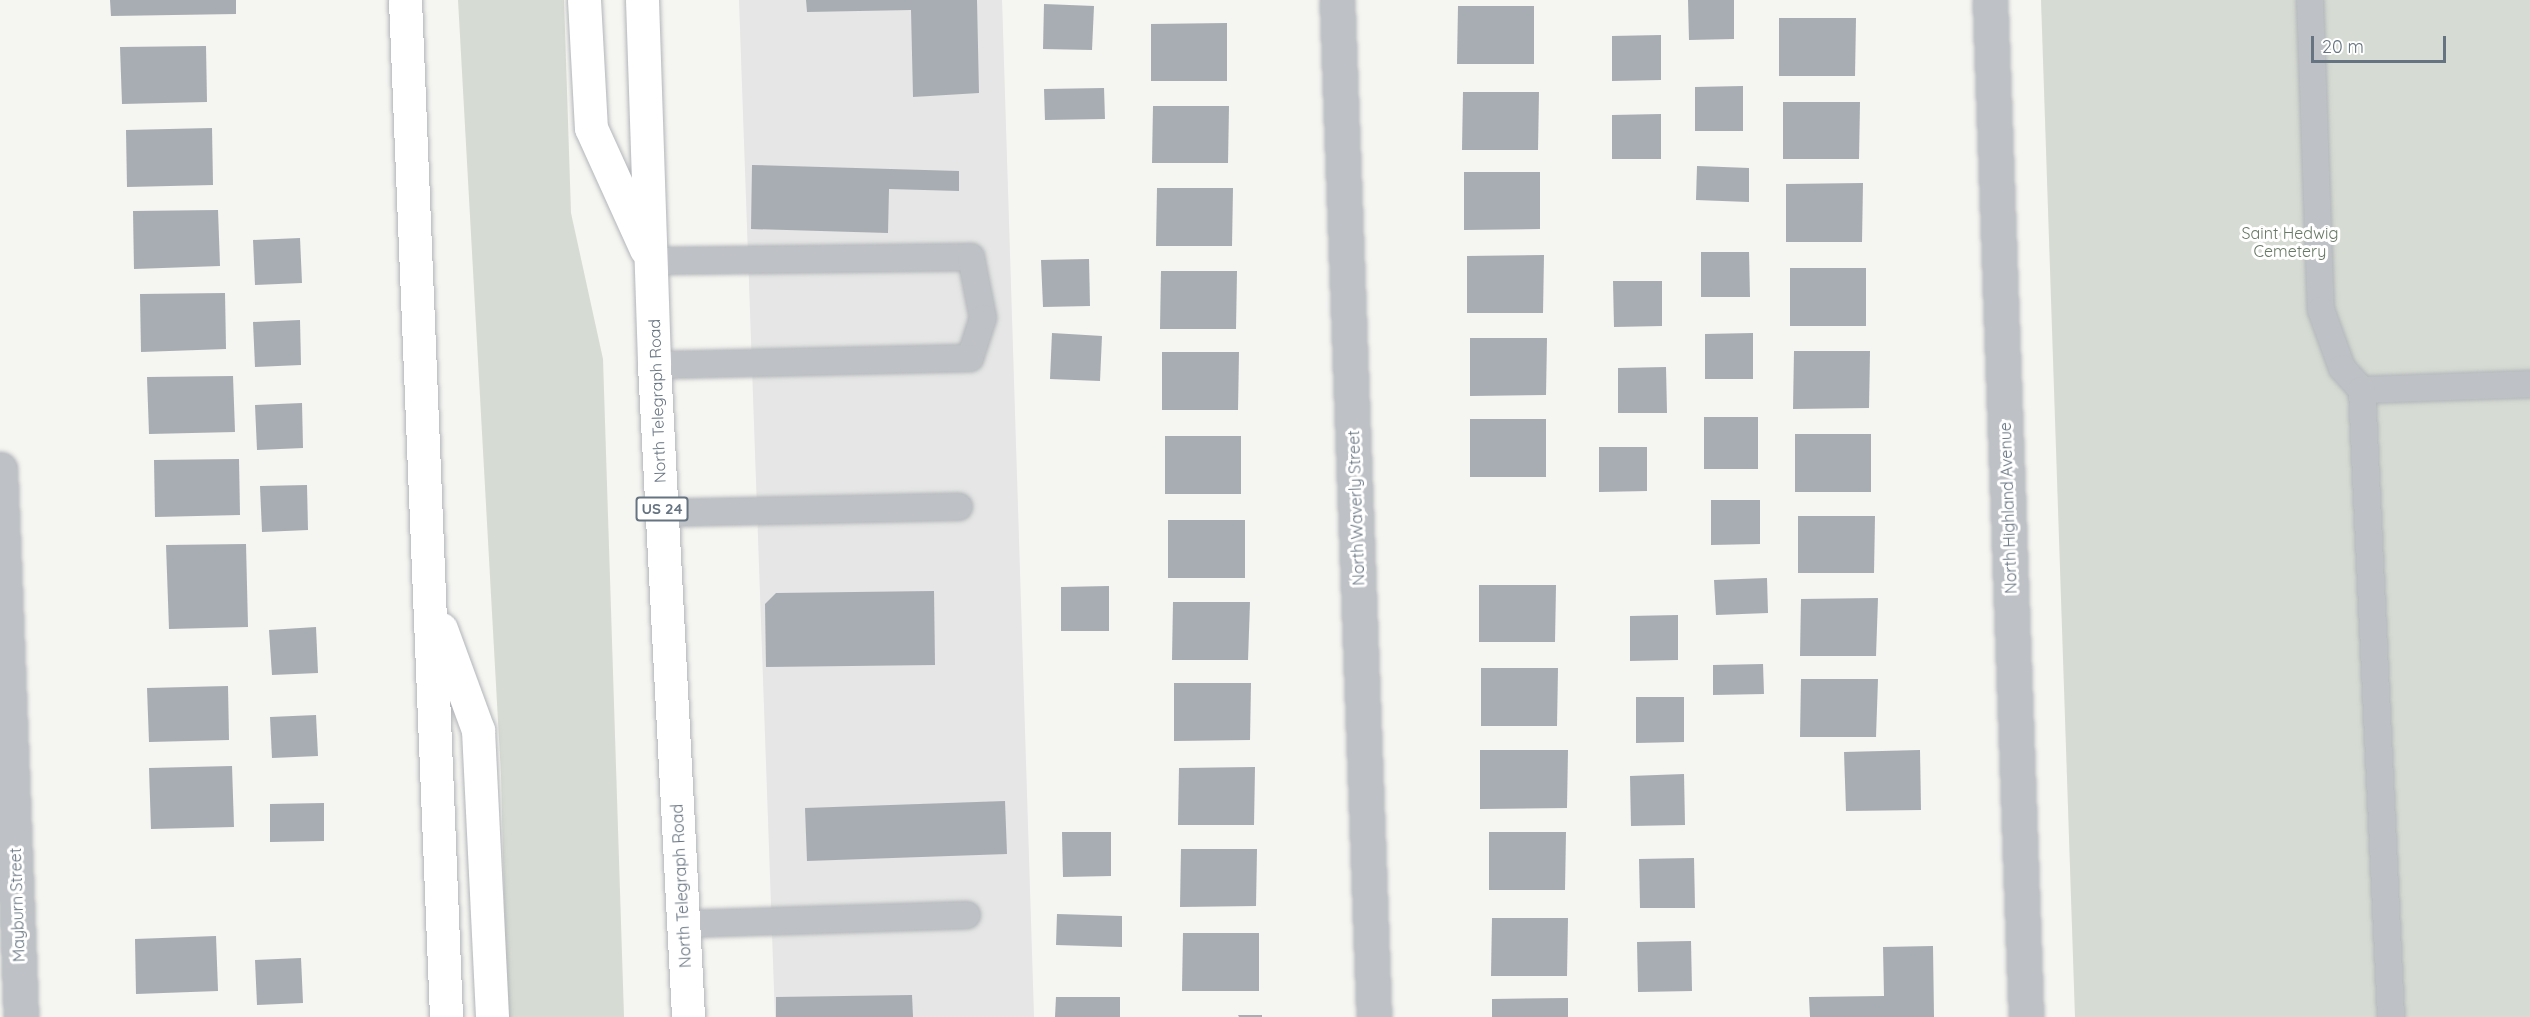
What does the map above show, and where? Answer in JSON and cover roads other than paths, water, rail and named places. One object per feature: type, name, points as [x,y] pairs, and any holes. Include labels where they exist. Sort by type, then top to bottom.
[{"type":"main road","points":[[405,0],[446,1017]]},
{"type":"main road","points":[[584,0],[591,128],[652,261]]},
{"type":"main road","name":"North Telegraph Road","points":[[642,0],[654,365],[688,1017]]},
{"type":"main road","points":[[430,602],[478,730],[492,1017]]},
{"type":"street","name":"North Waverly Street","points":[[1337,0],[1374,1017]]},
{"type":"street","name":"North Highland Avenue","points":[[1990,0],[2026,1017]]},
{"type":"street","name":"Mayburn Street","points":[[0,469],[21,1017]]},
{"type":"lane","points":[[2310,0],[2321,310],[2342,368],[2362,390],[2391,1017]]},
{"type":"lane","points":[[652,261],[971,257],[983,318],[970,358],[654,365]]},
{"type":"lane","points":[[2362,390],[2530,384]]},
{"type":"lane","points":[[662,513],[959,507]]},
{"type":"lane","points":[[683,924],[967,915]]},
{"type":"park label","name":"Saint Hedwig Cemetery","points":[[2290,242]]}]
